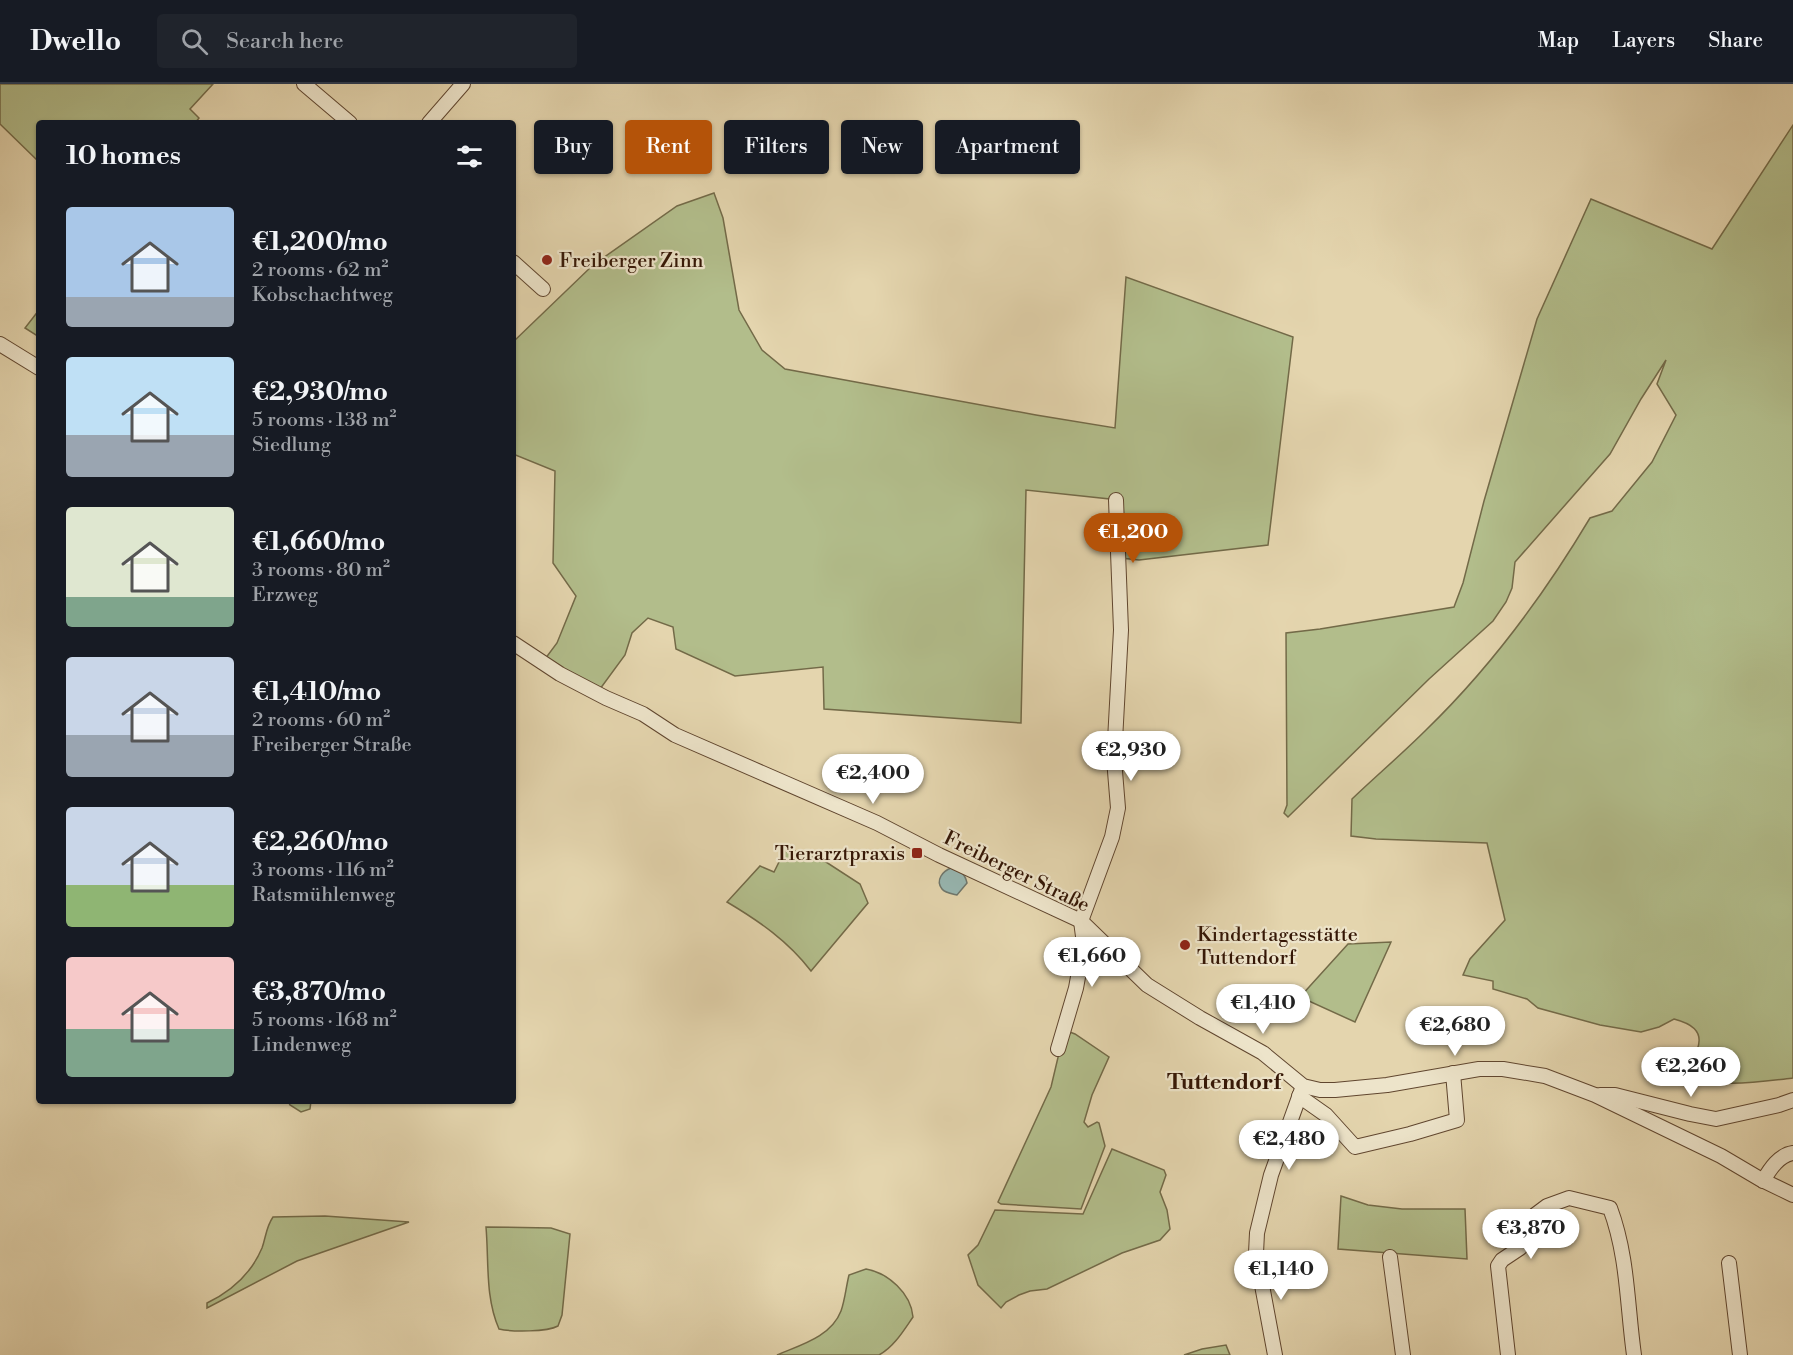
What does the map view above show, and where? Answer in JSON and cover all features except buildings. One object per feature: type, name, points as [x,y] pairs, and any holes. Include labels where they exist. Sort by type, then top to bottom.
[{"type":"street","points":[[304,84],[346,120]]},
{"type":"street","points":[[432,120],[463,84]]},
{"type":"street","points":[[516,265],[543,289]]},
{"type":"street","points":[[0,344],[36,366]]},
{"type":"street","points":[[1058,1049],[1076,988],[1084,944],[1081,921],[1112,837],[1118,808],[1114,759],[1121,630],[1116,500]]},
{"type":"street","name":"Freiberger Straße","points":[[516,645],[560,674],[643,714],[675,735],[877,823],[939,855],[1081,921],[1147,985],[1263,1053],[1326,1115],[1354,1147],[1457,1120],[1454,1073]]},
{"type":"street","points":[[1275,1355],[1256,1253],[1257,1233],[1270,1175],[1301,1091],[1387,1085],[1479,1069],[1503,1069],[1545,1076],[1595,1095],[1721,1156],[1763,1181],[1793,1195]]},
{"type":"street","points":[[1595,1095],[1615,1095],[1716,1119],[1793,1100]]},
{"type":"street","points":[[1763,1181],[1780,1159],[1793,1153]]},
{"type":"street","points":[[1508,1355],[1498,1266],[1502,1260],[1520,1248],[1535,1215],[1547,1206],[1569,1198],[1610,1208],[1616,1224],[1627,1277],[1634,1355]]},
{"type":"street","points":[[1390,1257],[1403,1355]]},
{"type":"street","points":[[1729,1263],[1740,1355]]},
{"type":"green space","points":[[0,84],[213,84],[190,109],[199,118],[197,120],[36,120],[36,159],[0,124]]},
{"type":"green space","points":[[1793,125],[1793,1078],[1718,1083],[1693,1075],[1688,1066],[1699,1043],[1697,1032],[1690,1025],[1674,1019],[1659,1027],[1641,1032],[1600,1025],[1538,1008],[1527,999],[1493,989],[1493,981],[1463,975],[1470,959],[1505,920],[1487,843],[1351,836],[1352,799],[1417,739],[1472,682],[1535,603],[1590,518],[1612,511],[1652,462],[1676,415],[1657,384],[1666,360],[1610,454],[1515,562],[1512,588],[1493,621],[1429,679],[1288,817],[1284,813],[1287,805],[1286,633],[1454,607],[1463,583],[1484,501],[1537,319],[1591,199],[1712,249]]},
{"type":"green space","points":[[714,193],[723,218],[739,310],[762,350],[785,369],[1115,428],[1126,277],[1293,337],[1268,545],[1139,560],[1121,558],[1119,500],[1026,490],[1021,723],[824,709],[823,667],[735,676],[676,649],[673,627],[648,618],[632,633],[625,655],[600,689],[545,659],[557,643],[576,596],[553,563],[555,471],[516,455],[516,339],[593,265],[677,206]]},
{"type":"green space","points":[[36,314],[36,335],[25,328]]},
{"type":"green space","points":[[786,848],[826,862],[860,884],[868,903],[811,971],[793,950],[772,932],[727,902],[760,866],[774,872]]},
{"type":"green space","points":[[1391,942],[1355,1022],[1300,997],[1348,944]]},
{"type":"green space","points":[[1067,1031],[1109,1057],[1092,1095],[1084,1122],[1088,1127],[1099,1123],[1105,1146],[1081,1209],[1001,1204],[998,1202],[1051,1087],[1064,1032]]},
{"type":"green space","points":[[311,1104],[310,1109],[301,1112],[290,1105]]},
{"type":"green space","points":[[1112,1149],[1164,1170],[1166,1175],[1160,1192],[1167,1210],[1170,1229],[1160,1240],[1122,1253],[1047,1289],[1019,1295],[1006,1302],[1001,1308],[978,1285],[968,1255],[978,1245],[995,1210],[1083,1214]]},
{"type":"green space","points":[[1341,1196],[1368,1205],[1402,1209],[1465,1209],[1467,1259],[1338,1249]]},
{"type":"green space","points":[[325,1216],[409,1222],[297,1261],[207,1308],[207,1303],[240,1281],[252,1266],[262,1248],[267,1228],[273,1217]]},
{"type":"green space","points":[[486,1227],[551,1228],[570,1234],[562,1315],[558,1326],[529,1331],[499,1329],[491,1304]]},
{"type":"green space","points":[[866,1269],[882,1275],[897,1286],[903,1292],[911,1308],[913,1317],[889,1348],[879,1355],[777,1355],[805,1344],[830,1327],[841,1311],[849,1275]]},
{"type":"green space","points":[[1226,1345],[1230,1355],[1184,1355],[1202,1349]]},
{"type":"water","points":[[951,868],[962,873],[967,883],[957,895],[942,889],[939,882],[945,871]]},
{"type":"place","name":"Freiberger Zinn","points":[[547,260]]},
{"type":"place","name":"Tierarztpraxis","points":[[917,853]]},
{"type":"place","name":"Kindertagesstätte Tuttendorf","points":[[1185,945]]},
{"type":"district","name":"Tuttendorf","points":[[1224,1081]]}]
